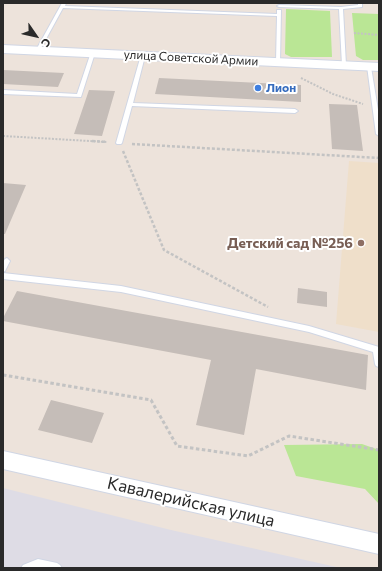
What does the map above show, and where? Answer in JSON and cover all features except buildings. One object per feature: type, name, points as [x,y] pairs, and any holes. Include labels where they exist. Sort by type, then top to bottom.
[{"type":"street","name":"улица Советской Армии","points":[[3,49],[374,67]]},
{"type":"street","name":"Кавалерийская улица","points":[[3,460],[379,544]]},
{"type":"lane","points":[[278,62],[279,4],[341,8],[360,6],[360,3]]},
{"type":"lane","points":[[38,50],[63,5],[279,15]]},
{"type":"lane","points":[[341,8],[344,65]]},
{"type":"lane","points":[[3,92],[79,96],[93,53]]},
{"type":"lane","points":[[119,143],[143,56]]},
{"type":"lane","points":[[374,67],[377,110],[376,117],[379,134]]},
{"type":"lane","points":[[130,104],[295,111]]},
{"type":"lane","points":[[3,269],[7,261]]},
{"type":"lane","points":[[3,276],[120,289],[309,329],[377,350],[379,364]]},
{"type":"lane","points":[[26,568],[38,564],[57,568]]},
{"type":"path","points":[[342,32],[379,35]]},
{"type":"path","points":[[301,77],[333,94],[366,106],[376,117]]},
{"type":"path","points":[[3,136],[379,158]]},
{"type":"path","points":[[119,143],[164,250],[274,310]]},
{"type":"path","points":[[3,375],[151,400],[177,446],[248,456],[289,436],[379,450]]},
{"type":"shaded area","name":"Детский сад №256","points":[[349,161],[379,163],[379,332],[336,324]]},
{"type":"shaded area","points":[[3,488],[171,530],[341,568],[3,568]]},
{"type":"green space","points":[[286,9],[330,11],[332,57],[291,57],[285,54]]},
{"type":"green space","points":[[352,13],[379,14],[379,60],[363,60],[356,56]]},
{"type":"green space","points":[[362,444],[379,450],[379,504],[365,489],[296,476],[284,445]]},
{"type":"place","name":"Лион","points":[[258,88]]},
{"type":"place","name":"Детский сад №256","points":[[361,243]]}]
